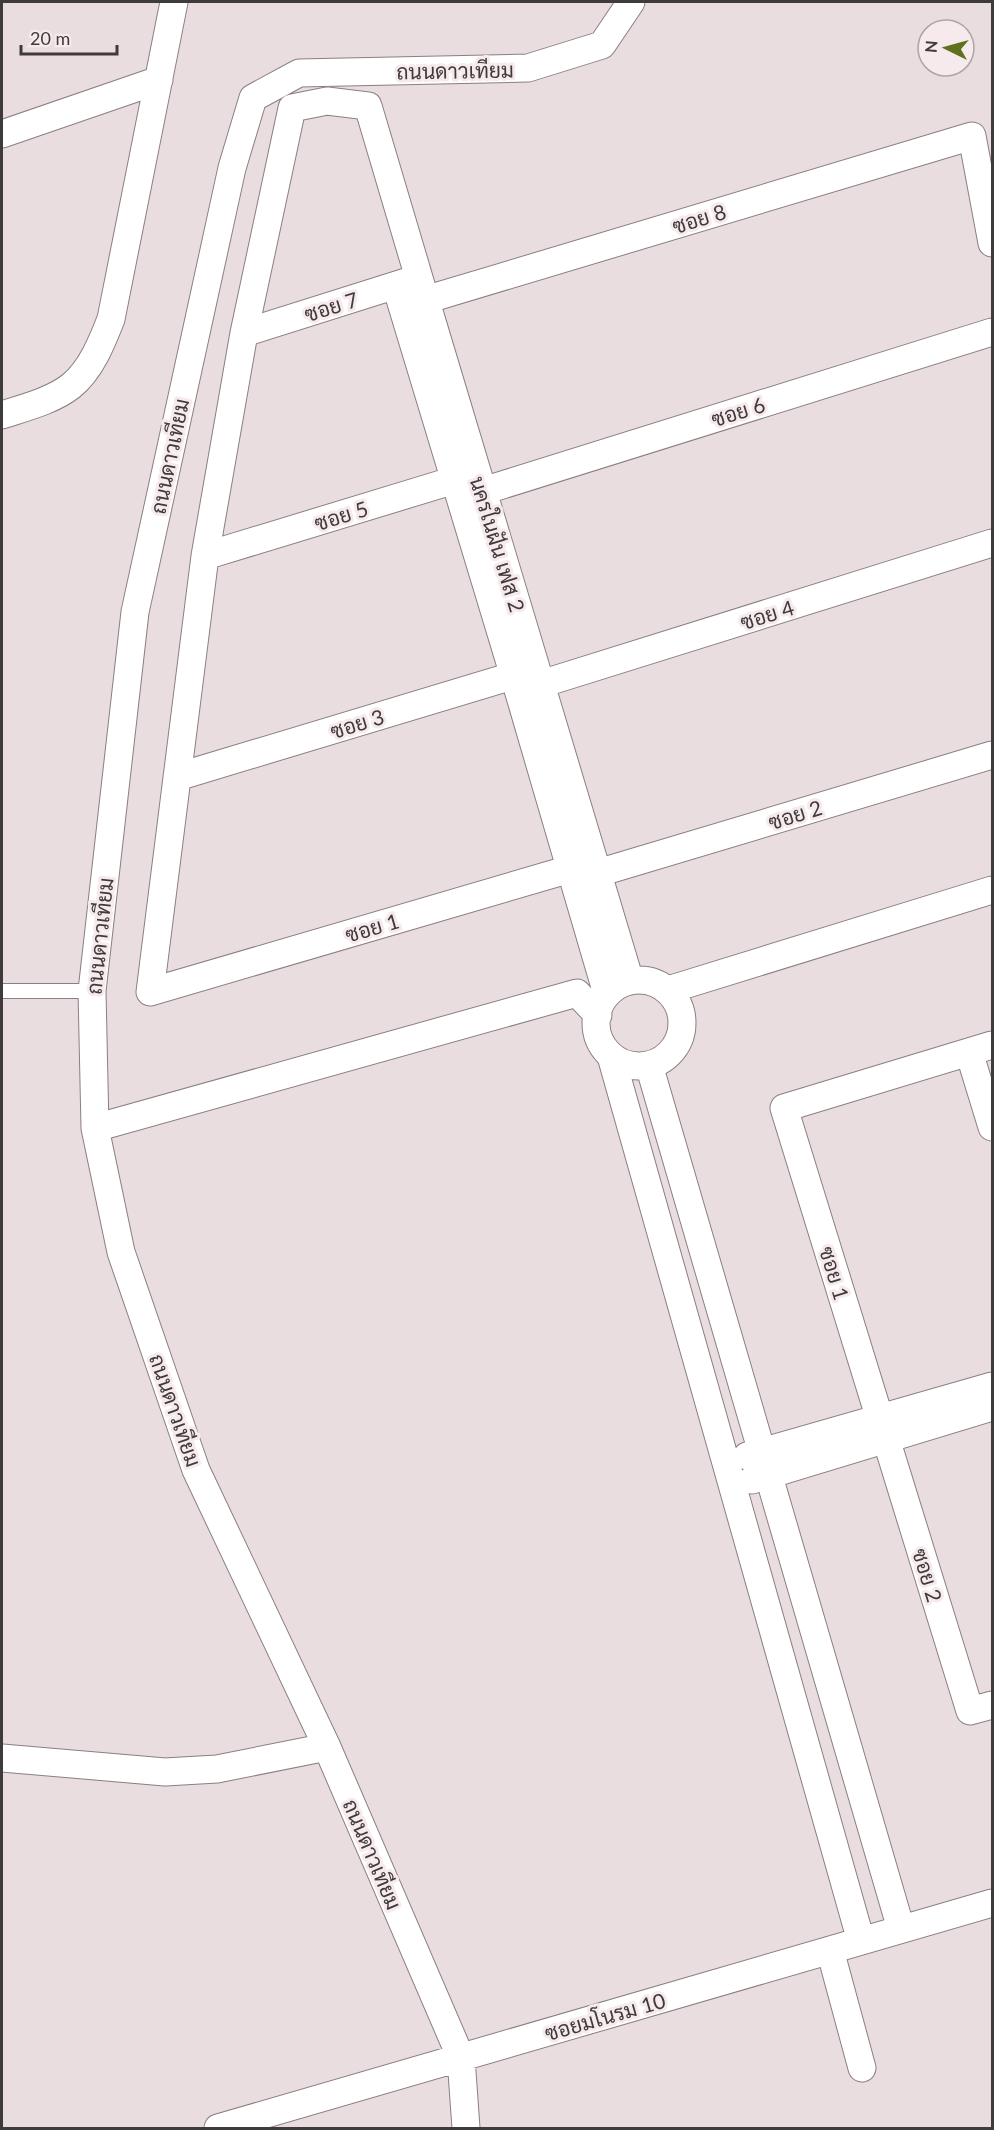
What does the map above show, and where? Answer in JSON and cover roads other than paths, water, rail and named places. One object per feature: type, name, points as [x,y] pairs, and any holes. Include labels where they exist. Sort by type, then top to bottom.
[{"type":"street","points":[[2,415],[33,405],[71,386],[98,352],[111,319],[174,2]]},
{"type":"street","name":"ถนนดาวเทียม","points":[[466,2128],[461,2058],[327,1747],[196,1470],[121,1252],[95,1128],[92,991],[135,612],[232,168],[253,98],[299,74],[528,68],[602,45],[632,2]]},
{"type":"street","points":[[2,134],[159,81]]},
{"type":"street","name":"นครในฝัน เฟส 2","points":[[244,333],[292,108],[327,101],[368,106],[413,288],[588,868],[630,981]]},
{"type":"street","name":"ซอย 8","points":[[413,288],[972,136],[993,243]]},
{"type":"street","name":"ซอย 7","points":[[244,333],[413,288]]},
{"type":"street","name":"ซอย 6","points":[[471,481],[993,332]]},
{"type":"street","points":[[177,777],[205,556],[244,333]]},
{"type":"street","name":"ซอย 5","points":[[205,556],[471,481]]},
{"type":"street","name":"ซอย 4","points":[[530,676],[993,543]]},
{"type":"street","name":"ซอย 3","points":[[177,777],[530,676]]},
{"type":"street","name":"ซอย 2","points":[[588,868],[993,755]]},
{"type":"street","name":"ซอย 1","points":[[177,777],[150,992],[588,868]]},
{"type":"street","name":"นครในฝัน เฟส 2","points":[[588,868],[602,1005]]},
{"type":"street","points":[[668,990],[993,890]]},
{"type":"street","points":[[611,1056],[629,1065],[649,1065],[672,1052],[679,1040],[682,1013],[668,990],[656,983],[630,981],[617,985],[602,1005],[597,1033],[611,1056],[861,1941]]},
{"type":"street","points":[[95,1128],[577,993],[602,1005]]},
{"type":"street","points":[[981,1048],[993,1127]]},
{"type":"street","name":"ซอย 1","points":[[884,1429],[784,1108],[981,1048]]},
{"type":"street","points":[[649,1065],[901,1929]]},
{"type":"street","points":[[884,1429],[993,1386]]},
{"type":"street","points":[[729,1474],[884,1429],[993,1407]]},
{"type":"street","name":"ซอย 2","points":[[884,1429],[981,1708]]},
{"type":"street","points":[[2,1758],[165,1772],[217,1769],[327,1747]]},
{"type":"street","name":"ซอยมโนรม 10","points":[[218,2128],[993,1903]]},
{"type":"street","points":[[830,1950],[862,2068]]},
{"type":"lane","points":[[2,991],[92,991]]}]
